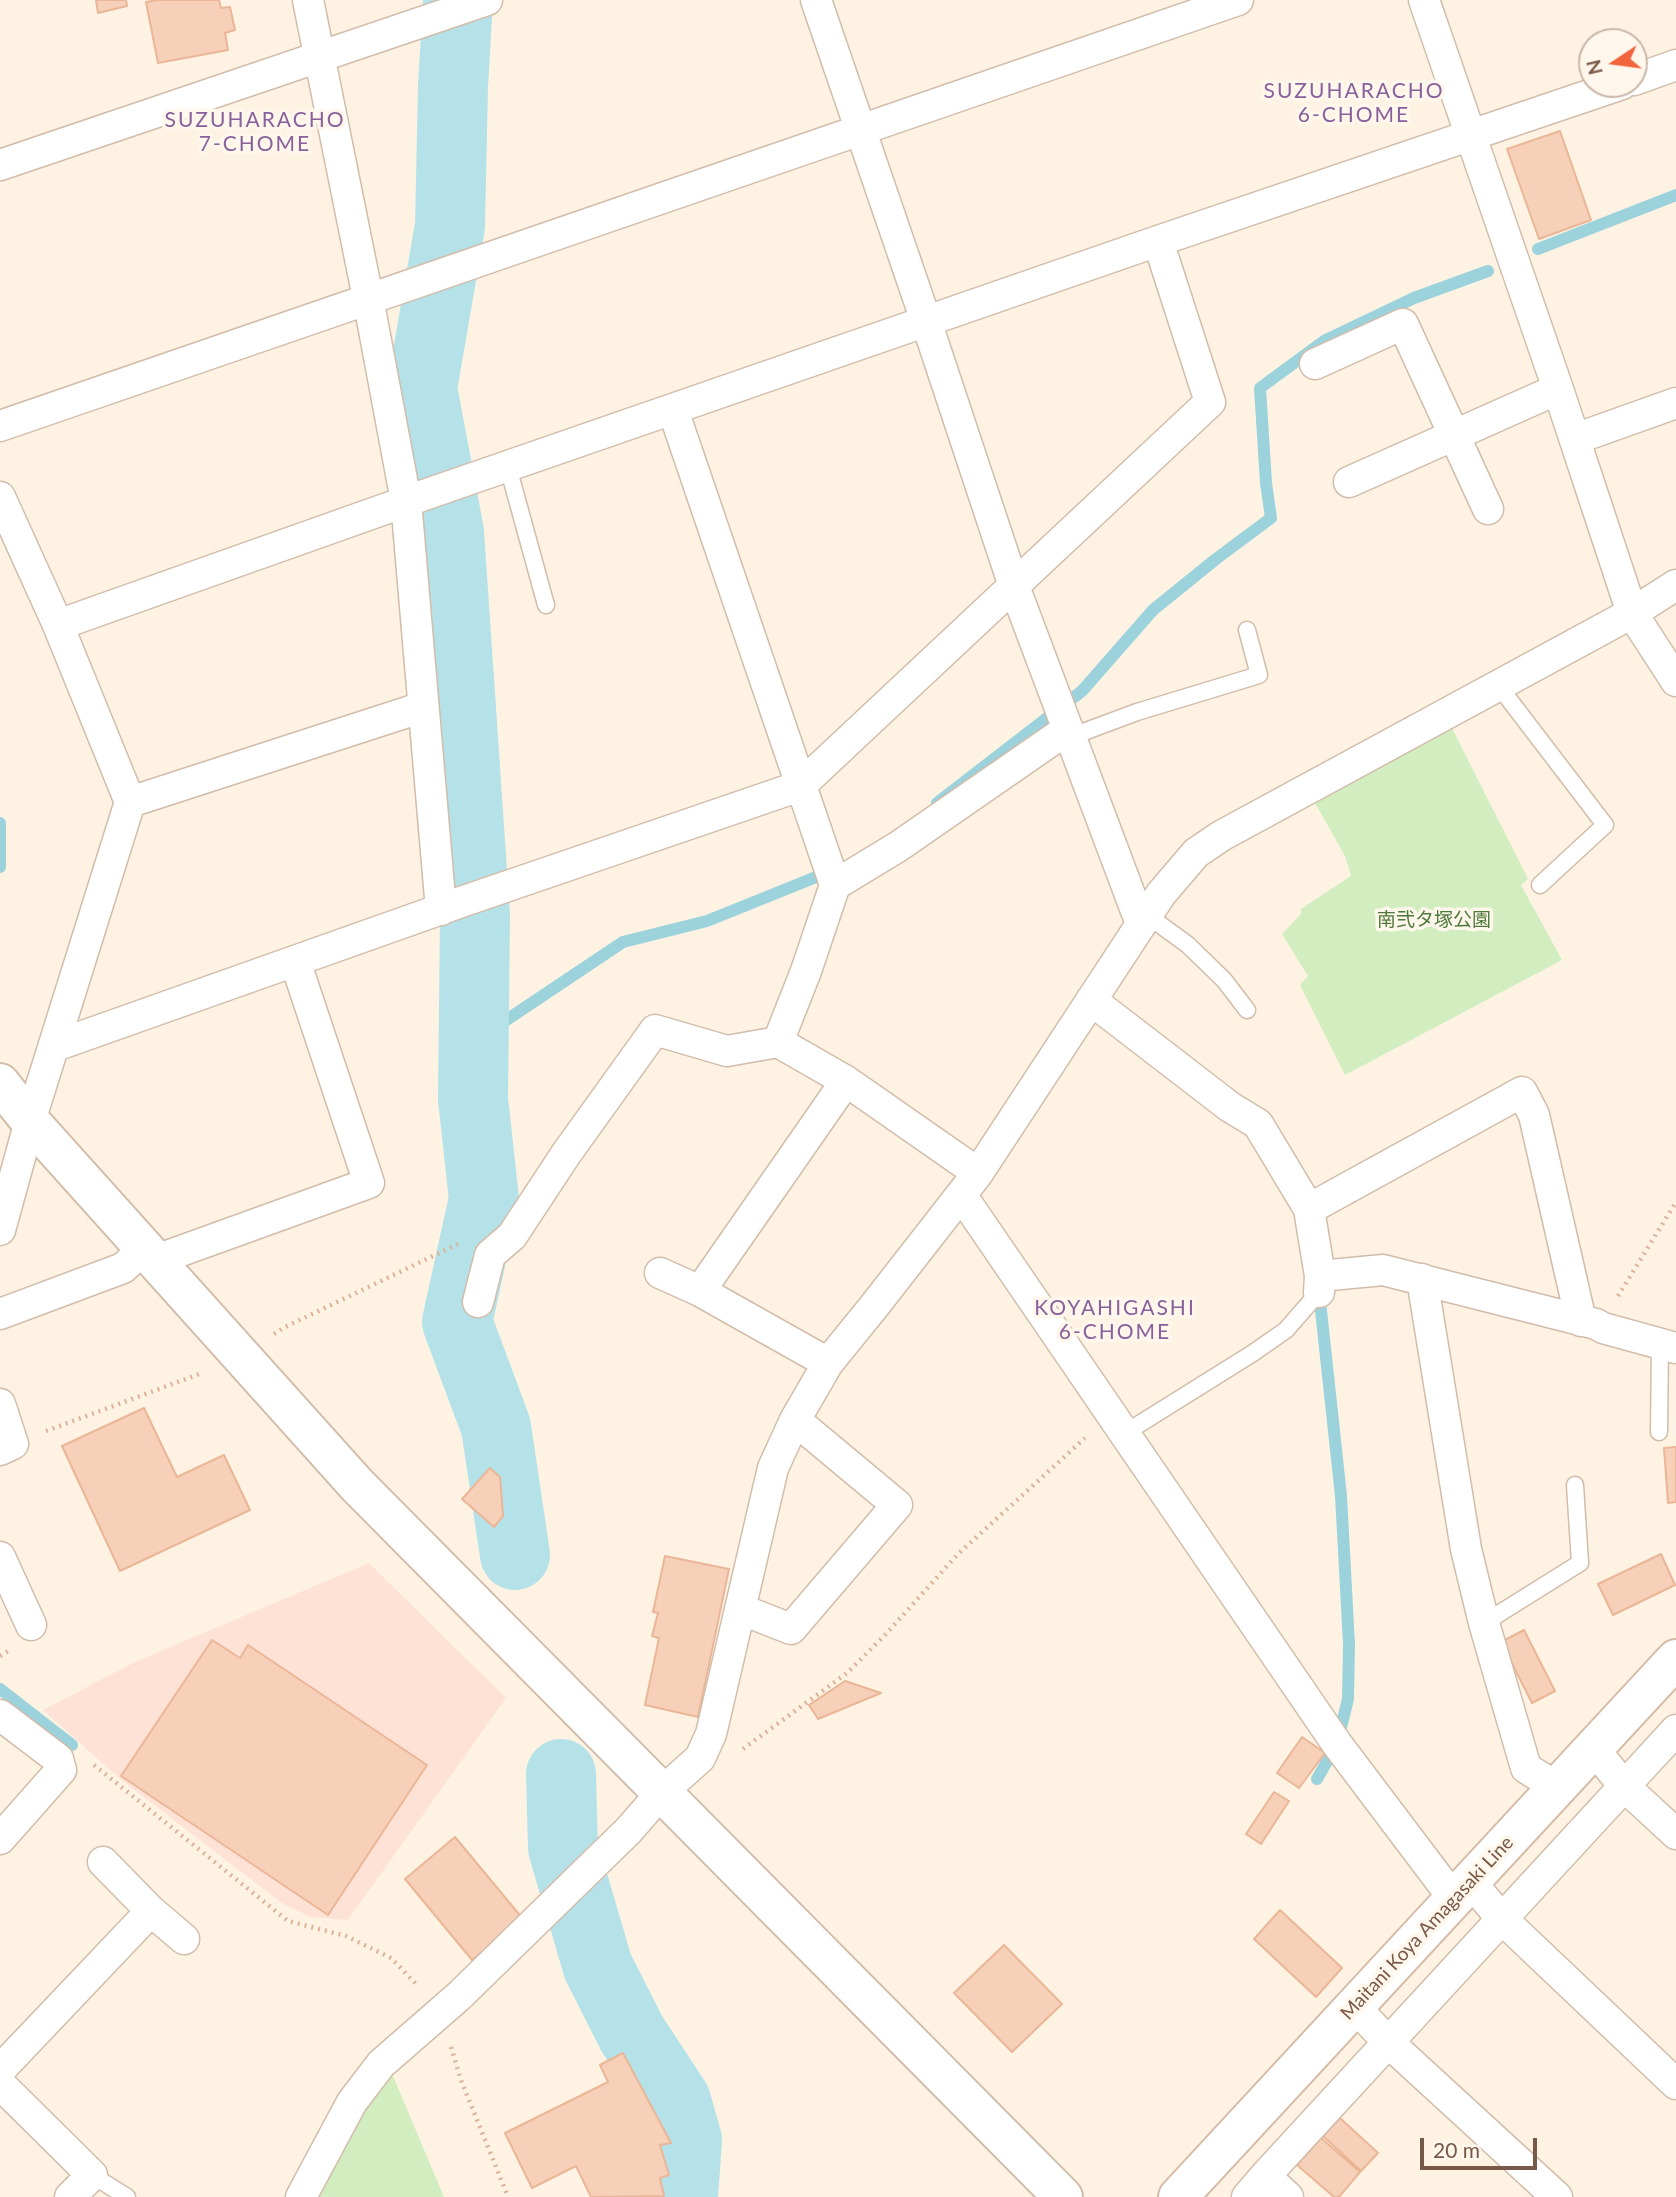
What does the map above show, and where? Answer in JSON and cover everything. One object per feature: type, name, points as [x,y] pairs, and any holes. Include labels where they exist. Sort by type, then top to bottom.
[{"type":"street","points":[[308,0],[368,298],[429,493],[423,707],[463,902]]},
{"type":"street","points":[[816,0],[1014,586],[1069,733],[1144,919]]},
{"type":"street","points":[[0,425],[1238,0]]},
{"type":"street","points":[[1424,0],[1632,613],[1676,681]]},
{"type":"street","points":[[0,165],[471,5]]},
{"type":"street","points":[[1648,75],[1676,65]]},
{"type":"street","points":[[58,625],[926,321],[1581,98]]},
{"type":"street","points":[[55,1046],[800,786],[1210,402],[1158,241]]},
{"type":"street","points":[[1315,364],[1403,324],[1488,509]]},
{"type":"street","points":[[1349,482],[1558,389]]},
{"type":"street","points":[[1575,439],[1676,402]]},
{"type":"street","points":[[673,410],[835,885],[778,1042]]},
{"type":"street","points":[[0,496],[58,625],[130,802],[30,1121],[0,1230]]},
{"type":"street","points":[[301,2197],[352,2102],[381,2063],[441,2011],[629,1830],[662,1793],[701,1758],[711,1734],[773,1468],[795,1420],[828,1363],[970,1184],[1144,919],[1181,869],[1196,853],[1221,836],[1632,613],[1676,585]]},
{"type":"street","points":[[130,802],[423,707]]},
{"type":"street","points":[[835,885],[899,846],[1069,733]]},
{"type":"street","points":[[0,1314],[124,1268],[150,1254],[369,1183],[295,961]]},
{"type":"street","points":[[1091,1000],[1230,1107],[1258,1124],[1309,1209],[1319,1284],[1383,1270],[1668,1346]]},
{"type":"street","points":[[478,1302],[491,1255],[512,1236],[566,1154],[655,1030],[727,1051],[778,1042],[846,1081],[970,1184],[1118,1423],[1336,1744],[1462,1890],[1501,1918],[1676,2084]]},
{"type":"street","points":[[700,1291],[846,1081]]},
{"type":"street","points":[[0,1083],[30,1121],[357,1485],[1063,2197]]},
{"type":"street","points":[[1309,1209],[1522,1092],[1534,1115],[1588,1323]]},
{"type":"street","points":[[660,1272],[700,1291],[828,1363]]},
{"type":"street","points":[[1422,1279],[1466,1549],[1484,1623],[1526,1768],[1558,1788]]},
{"type":"street","points":[[0,1404],[13,1444],[0,1450]]},
{"type":"street","points":[[740,1609],[791,1629],[897,1505],[795,1420]]},
{"type":"street","points":[[0,1557],[31,1625]]},
{"type":"street","name":"Maitani Koya Amagasaki Line","points":[[1178,2197],[1676,1659]]},
{"type":"street","points":[[0,1716],[58,1759],[61,1770],[0,1839]]},
{"type":"street","points":[[1288,2197],[1256,2187],[1676,1730]]},
{"type":"street","points":[[1594,1749],[1624,1786],[1676,1835]]},
{"type":"street","points":[[103,1862],[151,1912],[184,1939]]},
{"type":"street","points":[[0,2070],[151,1912]]},
{"type":"street","points":[[1354,2006],[1388,2042],[1557,2197]]},
{"type":"street","points":[[0,2084],[92,2175],[70,2197]]},
{"type":"lane","points":[[508,467],[546,605]]},
{"type":"lane","points":[[1069,733],[1259,675],[1247,630]]},
{"type":"lane","points":[[1498,685],[1605,825],[1540,885]]},
{"type":"lane","points":[[1144,919],[1188,945],[1224,980],[1247,1010]]},
{"type":"lane","points":[[1118,1423],[1192,1393],[1275,1338],[1286,1330],[1319,1284]]},
{"type":"lane","points":[[1659,1432],[1668,1346]]},
{"type":"lane","points":[[1484,1623],[1580,1563],[1575,1485]]},
{"type":"lane","points":[[92,2175],[127,2197]]},
{"type":"path","points":[[1588,1323],[1627,1284],[1676,1202]]},
{"type":"path","points":[[701,1758],[734,1755],[847,1673],[958,1554],[1118,1423]]},
{"type":"path","points":[[61,1770],[84,1757],[288,1921],[346,1936],[391,1958],[441,2011],[460,2080],[508,2197]]},
{"type":"shaded area","points":[[369,1563],[506,1698],[348,1920],[311,1917],[282,1903],[119,1778],[43,1710],[135,1662]]},
{"type":"green space","name":"南弐タ塚公園","points":[[1448,720],[1528,879],[1521,885],[1562,960],[1345,1075],[1300,985],[1308,976],[1282,934],[1301,914],[1301,909],[1351,876],[1345,856],[1310,794]]},
{"type":"green space","points":[[393,2076],[444,2197],[315,2197],[351,2124]]},
{"type":"building","points":[[96,0],[126,0],[127,6],[98,13]]},
{"type":"building","points":[[219,0],[221,8],[230,7],[235,30],[225,33],[228,50],[158,63],[146,2]]},
{"type":"building","points":[[1560,131],[1591,220],[1539,239],[1507,149]]},
{"type":"building","points":[[144,1408],[177,1477],[224,1455],[250,1510],[120,1571],[62,1446]]},
{"type":"building","points":[[1676,1447],[1676,1502],[1668,1503],[1664,1448]]},
{"type":"building","points":[[490,1468],[500,1477],[503,1516],[494,1527],[462,1499]]},
{"type":"building","points":[[1661,1554],[1675,1585],[1613,1615],[1598,1584]]},
{"type":"building","points":[[665,1556],[729,1569],[698,1717],[645,1705],[659,1638],[652,1636],[658,1613],[653,1612]]},
{"type":"building","points":[[1524,1630],[1555,1691],[1532,1703],[1501,1642]]},
{"type":"building","points":[[212,1640],[240,1658],[248,1645],[427,1765],[328,1915],[121,1776]]},
{"type":"building","points":[[845,1681],[881,1693],[818,1719],[809,1705]]},
{"type":"building","points":[[1302,1737],[1325,1753],[1299,1788],[1277,1773]]},
{"type":"building","points":[[1274,1792],[1289,1801],[1261,1844],[1246,1834]]},
{"type":"building","points":[[455,1837],[523,1919],[472,1960],[405,1879]]},
{"type":"building","points":[[1280,1910],[1342,1968],[1316,1997],[1254,1939]]},
{"type":"building","points":[[1004,1945],[1062,2004],[1012,2052],[954,1993]]},
{"type":"building","points":[[623,2053],[671,2143],[660,2145],[669,2175],[660,2178],[664,2196],[591,2197],[576,2166],[532,2188],[505,2133],[608,2082],[600,2065]]},
{"type":"building","points":[[1340,2118],[1378,2153],[1361,2171],[1323,2136]]},
{"type":"building","points":[[1321,2138],[1360,2172],[1339,2197],[1334,2197],[1297,2165]]},
{"type":"waterway","points":[[458,0],[450,226],[422,388],[449,532],[475,915],[473,1099],[484,1199],[457,1322],[496,1427],[515,1555]]},
{"type":"waterway","points":[[1538,249],[1676,195]]},
{"type":"waterway","points":[[937,803],[1082,691],[1153,610],[1271,518],[1260,388],[1324,341],[1414,298],[1488,271]]},
{"type":"waterway","points":[[0,823],[0,867]]},
{"type":"waterway","points":[[475,1041],[623,942],[707,921],[831,871]]},
{"type":"waterway","points":[[1317,1779],[1337,1744],[1348,1699],[1349,1644],[1341,1496],[1319,1292]]},
{"type":"waterway","points":[[0,1689],[72,1745]]},
{"type":"waterway","points":[[561,1774],[563,1848],[598,1967],[632,2034],[676,2101],[687,2140],[683,2197]]},
{"type":"district","name":"SUZUHARACHO 6-CHOME","points":[[1354,103]]},
{"type":"district","name":"SUZUHARACHO 7-CHOME","points":[[255,132]]},
{"type":"district","name":"KOYAHIGASHI 6-CHOME","points":[[1115,1320]]}]
